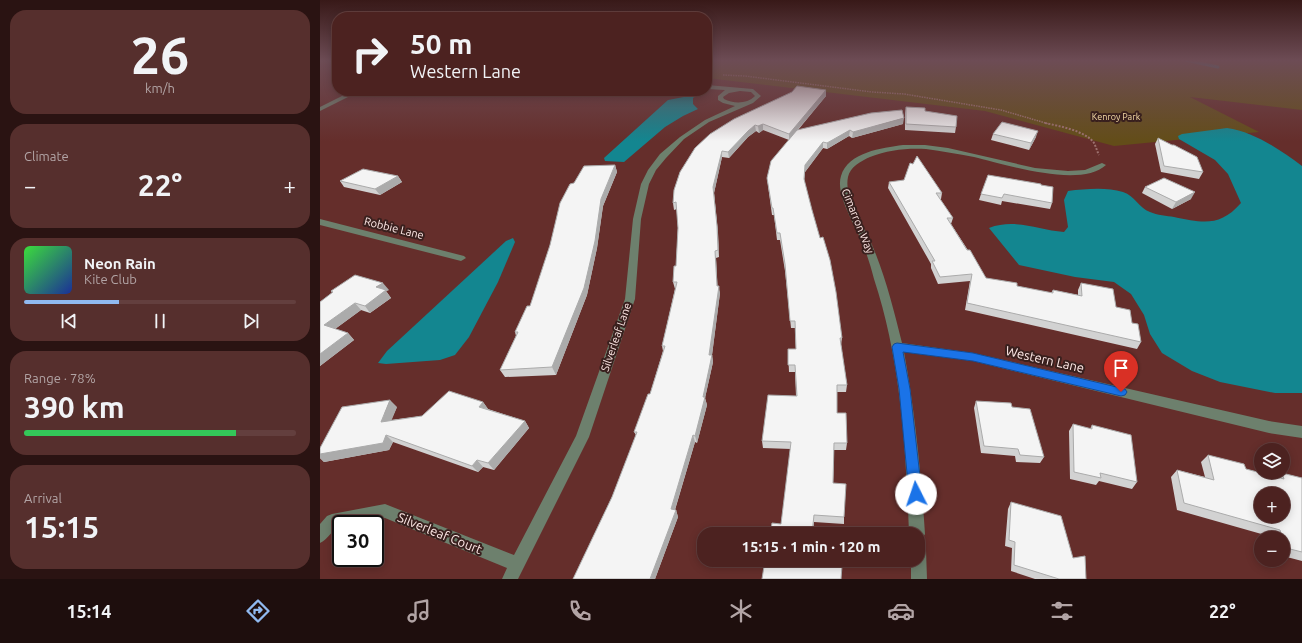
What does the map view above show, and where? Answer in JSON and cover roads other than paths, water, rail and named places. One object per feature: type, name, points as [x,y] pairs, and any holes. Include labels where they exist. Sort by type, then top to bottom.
[{"type":"street","points":[[718,87],[731,90]]},
{"type":"street","points":[[731,90],[722,94],[720,97],[721,100],[730,104],[745,104]]},
{"type":"street","name":"Silverleaf Lane","points":[[510,579],[582,436],[630,299],[637,220],[645,184],[652,170],[663,156],[682,138],[707,121],[756,99],[758,96],[747,90],[731,90]]},
{"type":"street","points":[[320,109],[347,96]]},
{"type":"street","name":"Cimarron Way","points":[[917,527],[915,480],[904,389],[897,347],[885,300],[868,246],[845,192],[843,182],[844,177],[851,165],[875,152],[887,149],[912,147],[956,152],[1024,168],[1051,172],[1086,172],[1102,165]]},
{"type":"street","name":"Robbie Lane","points":[[320,222],[462,258]]},
{"type":"street","name":"Western Lane","points":[[897,347],[973,357],[1269,427],[1302,432]]},
{"type":"street","name":"Silverleaf Court","points":[[320,535],[332,521],[385,511],[517,564]]},
{"type":"street","points":[[919,567],[919,579]]},
{"type":"water","points":[[696,96],[693,98],[693,104],[698,109],[665,127],[624,162],[605,161],[604,158],[668,100]]},
{"type":"water","points":[[1227,128],[1247,133],[1267,142],[1302,166],[1302,393],[1275,393],[1220,382],[1192,371],[1162,353],[1150,334],[1144,315],[1131,294],[1114,282],[1075,277],[1019,265],[989,228],[999,225],[1017,224],[1064,232],[1068,227],[1064,200],[1068,191],[1089,189],[1110,189],[1123,192],[1131,196],[1146,210],[1156,214],[1202,222],[1218,220],[1233,211],[1241,203],[1228,174],[1215,160],[1179,139],[1178,136],[1182,134]]},
{"type":"water","points":[[513,238],[515,242],[498,282],[469,337],[455,355],[440,360],[386,364],[378,363],[387,351],[506,241]]},
{"type":"park label","name":"Kenroy Park","points":[[1116,117]]}]
